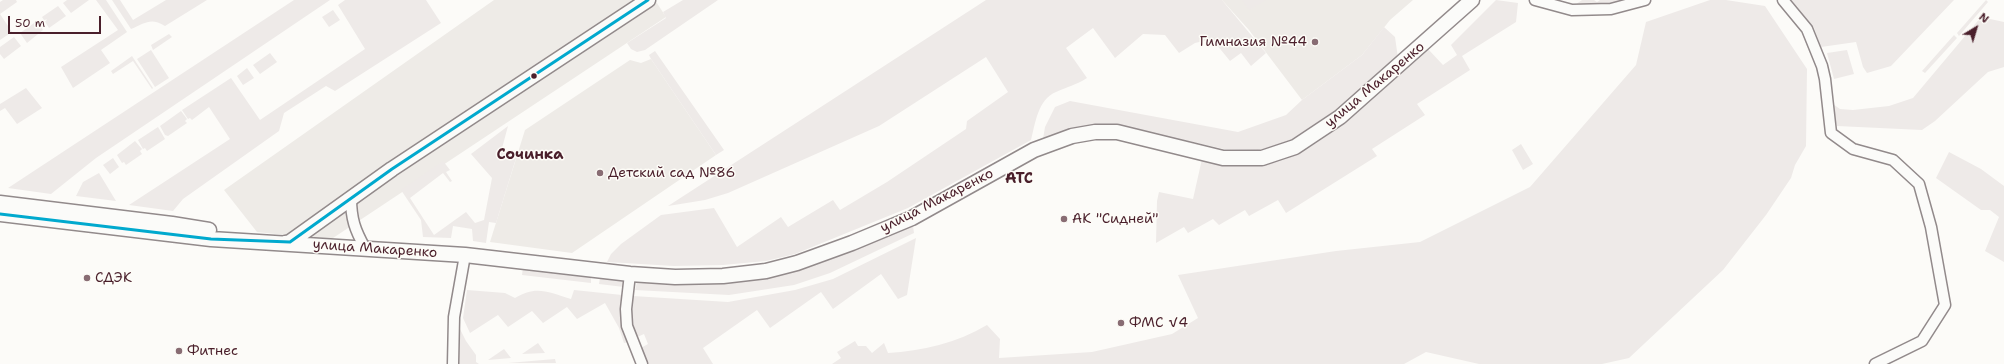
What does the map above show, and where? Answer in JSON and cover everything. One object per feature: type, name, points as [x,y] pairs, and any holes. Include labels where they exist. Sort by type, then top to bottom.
[{"type":"street","points":[[286,243],[290,242],[392,168],[648,0]]},
{"type":"street","name":"улица Макаренко","points":[[0,214],[178,236],[465,255],[630,274],[675,277],[722,276],[766,271],[797,263],[912,218],[1034,150],[1072,136],[1095,132],[1117,132],[1223,158],[1262,158],[1288,150],[1295,147],[1340,117],[1472,0]]},
{"type":"street","points":[[1535,0],[1572,10],[1611,9],[1645,0]]},
{"type":"street","points":[[1782,0],[1807,29],[1822,66],[1825,79],[1831,133],[1853,149],[1893,160],[1919,184],[1931,227],[1945,305],[1922,341],[1875,364]]},
{"type":"street","points":[[351,198],[351,217],[365,248]]},
{"type":"street","name":"улица Макаренко","points":[[0,203],[172,224],[286,243]]},
{"type":"street","points":[[452,364],[454,317],[465,255]]},
{"type":"street","points":[[630,274],[626,309],[627,326],[642,364]]},
{"type":"shaded area","points":[[3,0],[16,0],[17,2],[0,14],[0,2]]},
{"type":"shaded area","points":[[67,0],[89,0],[71,13],[63,3]]},
{"type":"shaded area","points":[[96,0],[106,0],[127,32],[101,50],[110,63],[73,88],[61,67],[118,30]]},
{"type":"shaded area","points":[[112,0],[120,0],[133,20],[166,0],[207,0],[165,26],[152,21],[131,29]]},
{"type":"shaded area","points":[[294,0],[330,0],[96,158],[51,194],[8,188]]},
{"type":"shaded area","points":[[345,0],[426,0],[441,23],[335,91],[326,86],[284,113],[279,131],[183,199],[173,211],[129,205],[230,139],[209,107],[192,120],[190,118],[188,119],[182,110],[231,78],[260,120],[365,49],[338,5]]},
{"type":"shaded area","name":"Сочинка","points":[[494,0],[655,0],[666,17],[330,240],[257,232],[224,190]]},
{"type":"shaded area","points":[[683,0],[718,0],[645,50],[637,52],[631,49],[627,43],[666,18],[663,12]]},
{"type":"shaded area","points":[[986,0],[1222,0],[1266,53],[1251,66],[1241,53],[1230,61],[1212,39],[1195,43],[1179,53],[1165,35],[1143,34],[1115,58],[1093,28],[1066,48],[1087,78],[1050,95],[1045,100],[1038,113],[1031,140],[908,208],[795,254],[766,261],[723,265],[674,266],[607,262],[611,254],[621,244],[661,215],[714,208],[737,247],[781,217],[788,227],[833,200],[840,210],[887,182],[966,129],[967,121],[1008,92],[986,57],[879,126],[728,193],[705,200],[668,206]]},
{"type":"shaded area","name":"Гимназия №44","points":[[1222,0],[1413,0],[1390,20],[1362,55],[1302,100],[1249,30]]},
{"type":"shaded area","points":[[1242,0],[1266,0],[1249,10]]},
{"type":"shaded area","points":[[1496,0],[1518,3],[1516,22],[1462,56],[1470,70],[1417,104],[1425,115],[1372,149],[1377,156],[1286,213],[1278,200],[1249,216],[1245,210],[1219,225],[1213,219],[1188,233],[1184,227],[1156,243],[1157,201],[1159,192],[1193,199],[1202,159],[1242,164],[1266,164],[1285,160],[1306,149],[1328,135],[1373,99],[1428,49],[1443,65],[1457,55],[1451,45]]},
{"type":"shaded area","points":[[1582,0],[1594,0],[1597,2],[1600,0],[1633,0],[1612,6],[1572,7]]},
{"type":"shaded area","points":[[1710,0],[1726,0],[1765,6],[1807,69],[1806,146],[1795,165],[1791,178],[1766,215],[1723,270],[1629,358],[1602,364],[1479,364],[1426,352],[1404,364],[832,364],[841,358],[837,352],[855,341],[858,346],[866,346],[872,353],[884,343],[888,353],[901,352],[939,345],[964,337],[987,325],[1000,339],[999,358],[1092,352],[1172,334],[1198,318],[1178,275],[1336,251],[1420,242],[1530,187],[1636,65],[1646,22]]},
{"type":"shaded area","points":[[1791,0],[1954,0],[1891,66],[1867,73],[1863,67],[1856,42],[1821,47],[1814,28]]},
{"type":"shaded area","points":[[1986,0],[1988,2],[1959,36],[1957,33]]},
{"type":"shaded area","points":[[58,6],[66,16],[49,28],[42,17]]},
{"type":"shaded area","points":[[333,10],[340,20],[329,27],[322,17]]},
{"type":"shaded area","points":[[0,14],[12,32],[0,40]]},
{"type":"shaded area","points":[[1981,17],[2004,22],[2004,67],[1988,72],[1935,121],[1922,130],[1837,126],[1830,102],[1840,109],[1853,110],[1889,106],[1913,98]]},
{"type":"shaded area","points":[[37,21],[43,30],[27,43],[20,33]]},
{"type":"shaded area","points":[[1384,27],[1395,37],[1398,58],[1337,112],[1290,141],[1259,150],[1224,149],[1116,125],[1093,124],[1043,139],[1045,127],[1055,107],[1070,101],[1238,132],[1286,115],[1302,100],[1362,55]]},
{"type":"shaded area","points":[[169,34],[172,37],[153,50],[151,45]]},
{"type":"shaded area","points":[[1954,35],[1957,38],[1925,73],[1922,71]]},
{"type":"shaded area","points":[[14,37],[21,46],[4,59],[0,54],[0,47]]},
{"type":"shaded area","points":[[151,50],[169,78],[155,87],[137,59]]},
{"type":"shaded area","points":[[1847,50],[1854,74],[1834,79],[1827,53]]},
{"type":"shaded area","points":[[655,51],[724,150],[716,155],[651,59],[649,55]]},
{"type":"shaded area","points":[[270,53],[277,62],[260,74],[253,65]]},
{"type":"shaded area","points":[[132,56],[153,88],[152,89],[133,61],[113,74],[111,71]]},
{"type":"shaded area","name":"Детский сад №86","points":[[651,59],[716,155],[572,253],[490,242],[525,130],[630,60],[641,63]]},
{"type":"shaded area","points":[[247,68],[254,78],[243,85],[237,76]]},
{"type":"shaded area","points":[[26,88],[42,108],[17,124],[5,108],[0,111],[0,104]]},
{"type":"shaded area","points":[[181,111],[187,119],[185,121],[187,123],[168,136],[165,135],[160,126]]},
{"type":"shaded area","points":[[508,126],[501,152],[517,155],[496,223],[489,222],[486,243],[473,241],[472,229],[453,226],[451,238],[423,237],[421,220],[401,190],[443,161],[450,170],[446,172],[452,181],[450,182],[443,173],[410,198],[434,235],[466,212],[475,223],[484,220],[492,178],[471,154]]},
{"type":"shaded area","points":[[158,127],[165,139],[147,151],[145,148],[143,149],[138,140]]},
{"type":"shaded area","points":[[135,141],[142,149],[140,151],[142,154],[126,165],[124,162],[122,163],[117,155]]},
{"type":"shaded area","points":[[1521,144],[1533,164],[1523,170],[1512,150]]},
{"type":"shaded area","points":[[1949,152],[1981,169],[2004,186],[2004,262],[1985,251],[1999,217],[1990,210],[1981,210],[1936,178]]},
{"type":"shaded area","points":[[113,158],[119,167],[110,174],[103,165]]},
{"type":"shaded area","points":[[99,173],[116,201],[76,196],[83,182]]},
{"type":"shaded area","points":[[909,223],[913,226],[914,233],[830,273],[794,285],[729,295],[635,290],[637,282],[640,279],[737,283],[799,270]]},
{"type":"shaded area","points":[[916,238],[907,295],[898,299],[881,274],[833,309],[821,292],[770,328],[757,310],[703,348],[713,364],[646,364],[639,349],[648,344],[644,334],[635,338],[631,317],[633,296],[728,302],[795,290],[833,279]]},
{"type":"shaded area","points":[[523,267],[591,277],[591,283],[522,275]]},
{"type":"shaded area","points":[[600,278],[624,280],[624,287],[599,284]]},
{"type":"shaded area","points":[[467,290],[505,293],[515,298],[522,294],[536,291],[549,292],[571,299],[574,290],[622,295],[620,310],[628,342],[624,343],[619,328],[605,303],[577,319],[567,307],[543,323],[532,311],[508,327],[498,315],[470,333],[463,318]]},
{"type":"shaded area","points":[[454,317],[466,341],[476,355],[476,362],[479,364],[453,364]]},
{"type":"shaded area","points":[[538,343],[545,353],[522,354]]},
{"type":"shaded area","points":[[504,349],[511,358],[488,360]]},
{"type":"shaded area","points":[[555,359],[556,363],[508,363]]},
{"type":"transit line","points":[[0,214],[211,239],[290,242],[392,169],[648,0]]},
{"type":"place","name":"Гимназия №44","points":[[1315,42]]},
{"type":"place","name":"Детский сад №86","points":[[600,173]]},
{"type":"place","name":"АК \"Сидней\"","points":[[1064,219]]},
{"type":"place","name":"СДЭК","points":[[87,278]]},
{"type":"place","name":"ФМС √4","points":[[1121,323]]},
{"type":"place","name":"Фитнес","points":[[179,351]]},
{"type":"district","name":"Сочинка","points":[[530,155]]},
{"type":"district","name":"АТС","points":[[1019,179]]}]
